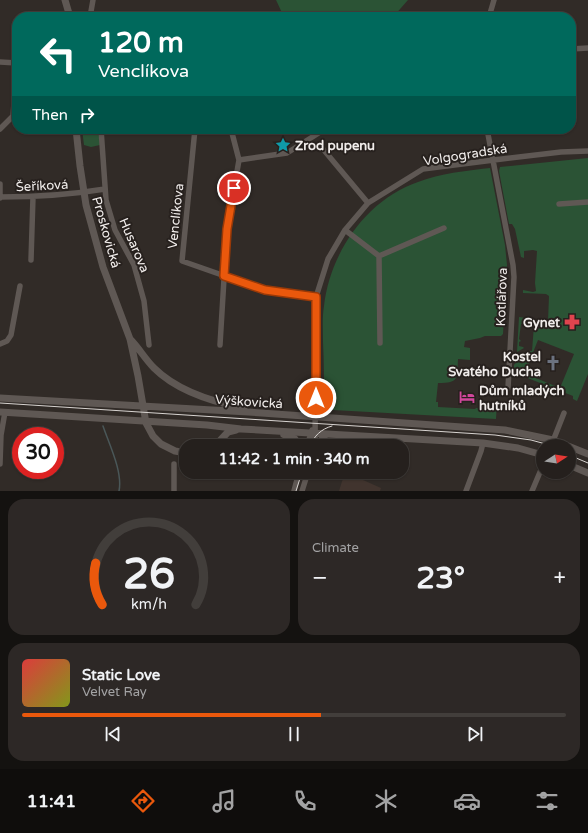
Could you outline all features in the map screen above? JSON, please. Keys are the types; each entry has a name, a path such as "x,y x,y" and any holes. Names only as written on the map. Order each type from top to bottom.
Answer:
{"street":[{"path":"65,0 69,12"},
{"path":"91,12 93,0"},
{"path":"490,12 494,0"},
{"path":"576,49 588,48"},
{"path":"0,62 12,63"},
{"path":"0,129 12,117"},
{"name":"Proskovická","path":"77,134 84,193 104,267 130,339"},
{"name":"Husarova","path":"101,134 106,200 115,230 134,265 144,301 149,345"},
{"name":"Venclíkova","path":"195,134 182,261 265,290 316,297"},
{"path":"220,345 227,229 239,160 232,134"},
{"path":"239,160 287,153 317,134"},
{"name":"Kotlářova","path":"488,134 514,271 508,388"},
{"path":"323,149 368,203"},
{"name":"Volgogradská","path":"313,433 316,418 316,297 328,259 345,230 368,203 423,169 561,152 588,151"},
{"name":"Šeříková","path":"0,184 0,198 84,193 105,189"},
{"path":"31,260 33,197"},
{"path":"559,204 588,202"},
{"path":"379,256 444,228"},
{"path":"345,230 379,256"},
{"path":"379,256 380,343"},
{"path":"0,344 7,341 11,335 20,286"},
{"path":"130,339 155,369 174,383 213,400 267,414"},
{"path":"130,339 147,427 153,436 165,447 179,452"},
{"name":"Výškovická","path":"0,398 180,408 505,430 538,439"},
{"path":"0,464 2,412"},
{"name":"Výškovická","path":"2,412 207,425 241,429 483,443 518,448 536,453"},
{"path":"554,439 564,413"},
{"path":"207,425 219,429 221,438"},
{"path":"221,438 231,431 241,429"},
{"path":"273,431 278,434 296,439"},
{"path":"310,439 313,433"},
{"path":"313,433 314,439"},
{"path":"321,439 329,434"},
{"path":"466,491 483,443"},
{"name":"Výškovická","path":"576,450 588,454"},
{"path":"174,464 174,491"},
{"path":"576,468 588,473"},
{"path":"294,491 297,479"},
{"path":"302,491 306,479"},
{"path":"532,491 537,479"}],"shaded area":[{"path":"343,479 361,479 381,488 380,491 339,491"}],"green space":[{"path":"276,0 408,0 397,12 282,12"},
{"path":"83,134 99,134 100,145 91,147 84,145"},
{"path":"588,158 588,374 577,401 573,399 573,396 520,375 514,369 517,358 528,360 530,361 526,371 532,374 531,376 560,388 574,354 538,340 532,355 523,355 528,351 532,351 534,325 521,324 519,339 521,341 519,342 519,346 524,348 517,352 519,317 548,321 549,296 546,294 523,293 523,290 533,292 536,291 537,251 524,251 524,258 521,257 515,229 512,224 509,224 499,171 500,167"},
{"path":"490,168 505,245 507,265 503,334 501,336 485,336 465,341 464,347 470,348 470,360 458,359 458,371 456,378 450,382 438,383 436,402 438,402 438,407 494,409 494,402 497,402 496,419 333,410 324,400 323,310 334,267 343,248 354,231 367,215 399,190 435,176"}],"waterway":[{"path":"103,426 112,449 119,475 119,491"}],"tram line":[{"path":"0,403 495,435 536,441"},
{"path":"314,439 318,433 332,426"},
{"path":"576,458 588,463"},
{"path":"296,491 300,479"}],"place":[{"name":"Zrod pupenu","path":"283,145"},
{"name":"Gynet","path":"572,322"},
{"name":"Kostel Svatého Ducha","path":"553,363"},
{"name":"Dům mladých hutníků","path":"467,397"}],"route":[{"path":"234,188 227,229 224,276 265,290 316,297 316,398"}]}
